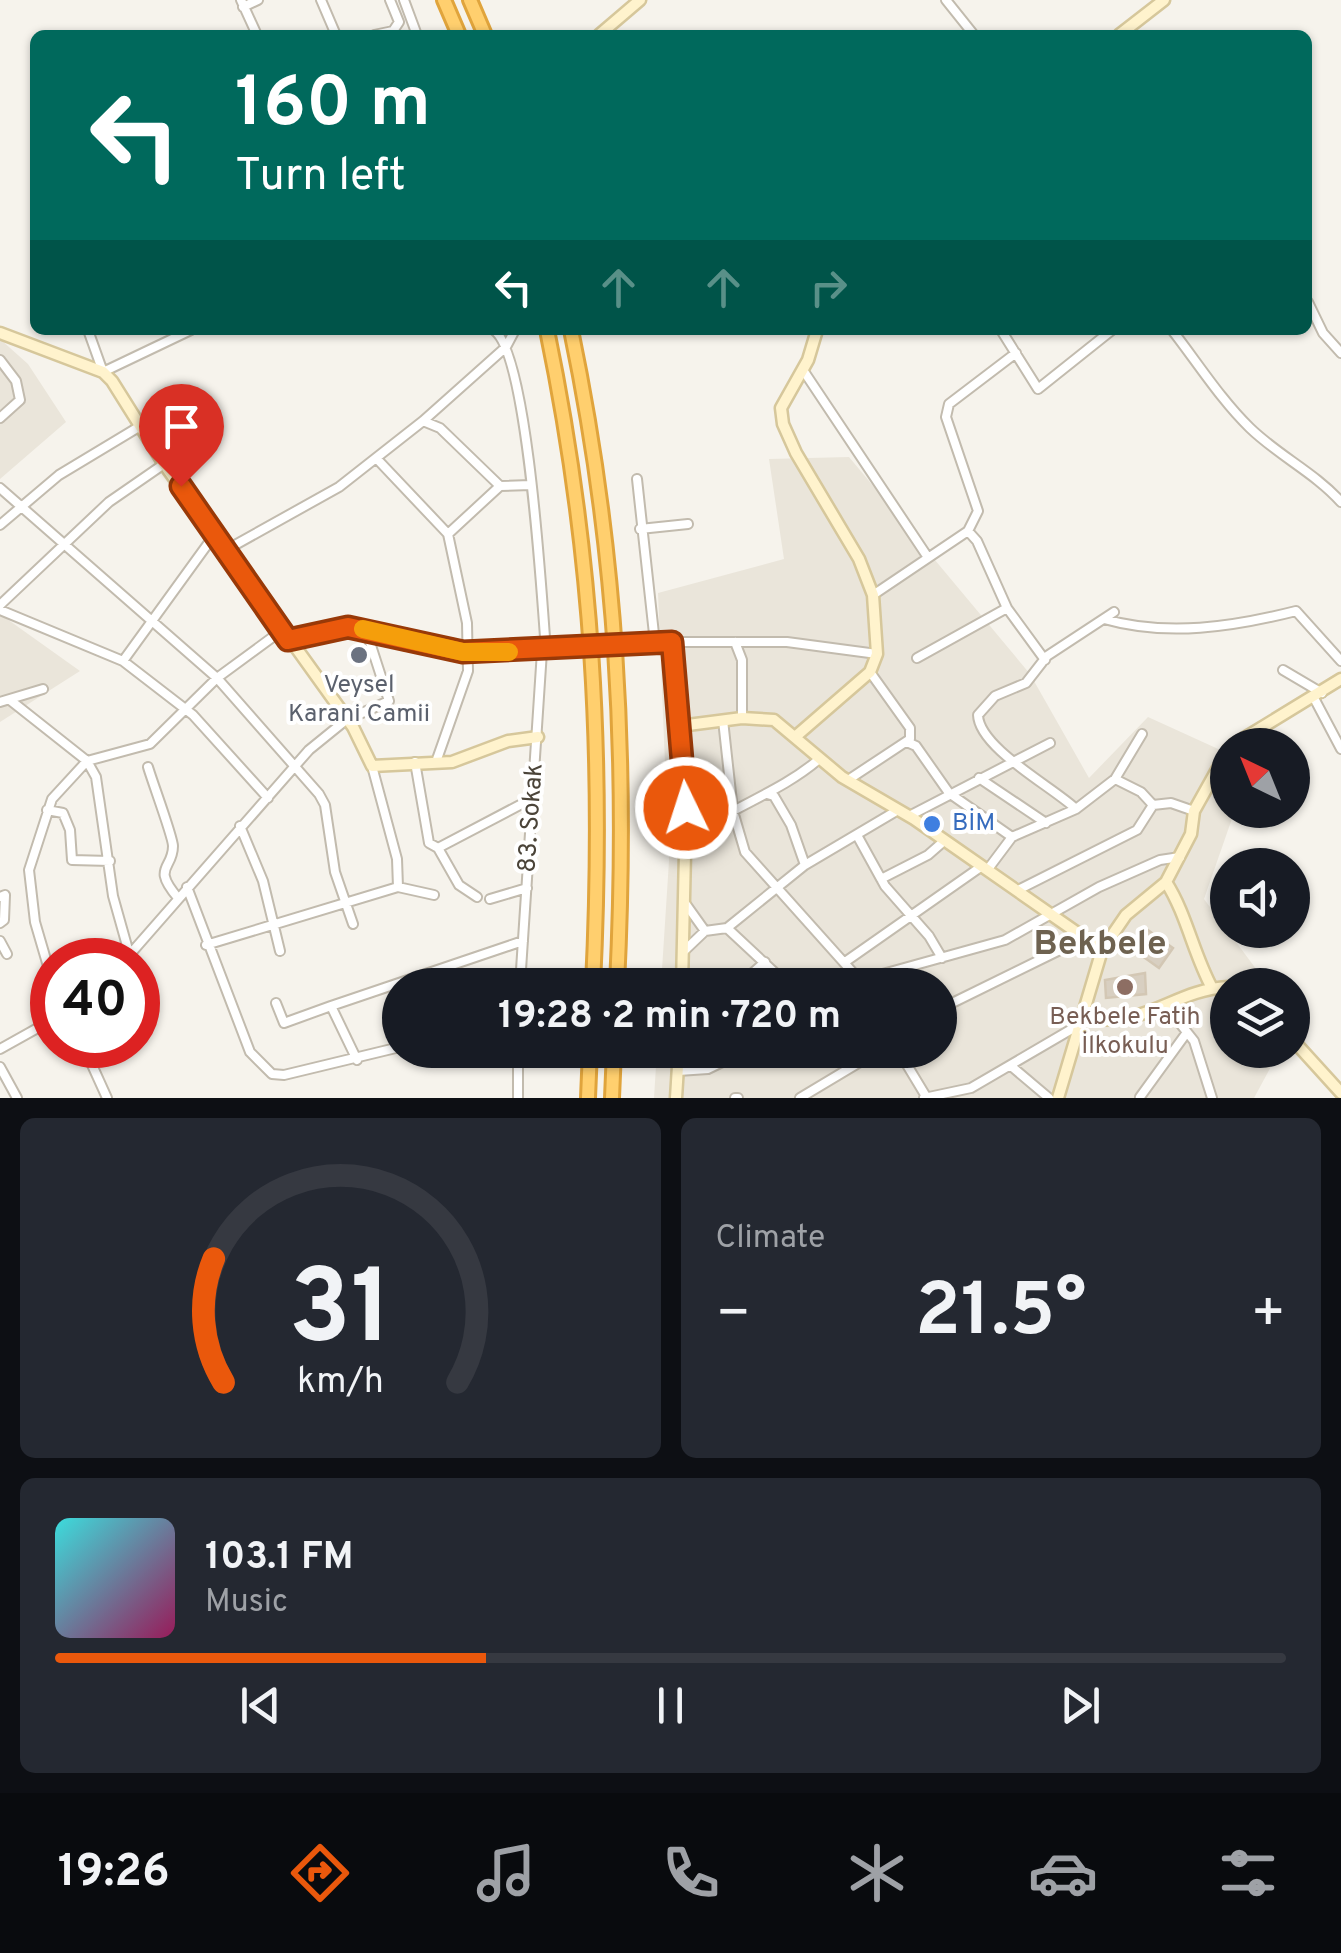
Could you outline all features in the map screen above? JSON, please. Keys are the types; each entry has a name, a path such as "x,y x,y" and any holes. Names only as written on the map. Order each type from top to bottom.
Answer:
{"highway":[{"path":"444,0 457,30"},
{"path":"470,0 483,30"},
{"path":"548,335 569,437 586,560 596,684 594,968"},
{"path":"572,335 597,467 620,682 617,968"},
{"path":"588,1098 589,1068"},
{"path":"612,1098 613,1068"}],"street":[{"path":"255,30 242,3 258,0"},
{"path":"321,0 334,30"},
{"path":"390,0 399,22 394,30"},
{"path":"404,0 415,30"},
{"path":"605,30 640,0"},
{"path":"946,0 970,30"},
{"path":"1125,30 1164,0"},
{"path":"1312,310 1323,333 1341,352"},
{"path":"90,335 102,372 346,720 372,766 398,859 398,887"},
{"path":"1,336 102,372 180,335"},
{"path":"498,335 506,347"},
{"path":"226,550 338,487 376,459 506,347 512,335"},
{"path":"796,737 870,672 877,654 872,595 859,559 783,424 781,408 803,370 814,335"},
{"path":"1004,335 1038,389 1106,335"},
{"path":"1176,335 1247,426 1290,464 1324,484 1341,502"},
{"name":"83. Sokak","path":"506,347 522,413 544,651 521,968"},
{"path":"872,595 968,531 978,511 946,418 949,404 1016,353"},
{"path":"0,360 16,381 20,400 0,418"},
{"path":"803,370 927,556"},
{"path":"423,421 440,428 500,486"},
{"path":"0,524 59,475 142,425"},
{"path":"376,459 448,534 468,623 468,671 436,762"},
{"path":"164,464 108,502 0,608 123,661 184,706 268,798"},
{"path":"636,479 650,644"},
{"path":"448,534 500,486 531,485"},
{"path":"0,488 216,678 325,805 328,842 353,924"},
{"path":"640,530 688,524"},
{"path":"968,531 1006,608 1045,660"},
{"path":"123,661 216,534"},
{"path":"917,658 1006,608"},
{"path":"1104,619 1135,628 1205,629 1296,611 1341,661"},
{"path":"1076,809 1011,761 978,724 978,715 995,696 1026,683 1045,660 1114,612"},
{"path":"40,938 29,870 52,799 87,761 150,744 216,678 284,636 348,627 468,652 672,642 787,642 877,654"},
{"path":"143,938 309,750 346,720 389,701 366,630"},
{"path":"672,642 686,808 683,968"},
{"path":"734,642 742,660 742,718"},
{"path":"1283,670 1318,696 1341,749"},
{"path":"848,780 907,742 910,728 870,672"},
{"path":"1262,728 1341,679"},
{"path":"3,700 43,689"},
{"path":"3,700 87,761 96,777 123,938"},
{"path":"680,726 742,718 774,720 818,760 1052,912 1102,950"},
{"path":"722,720 733,811 745,852 800,918 851,968"},
{"path":"846,962 909,914 985,868 1012,838 1076,809 1115,779 1142,734"},
{"path":"372,766 452,762 508,740 538,737"},
{"path":"907,742 916,746 950,793 1012,838"},
{"path":"684,951 705,931 727,928 805,865 1050,742"},
{"path":"686,840 714,818 766,794 818,760"},
{"path":"415,762 429,843 438,848 458,885 477,897"},
{"path":"148,767 174,842 165,874 167,886 178,898"},
{"path":"979,778 1046,823"},
{"path":"1115,779 1141,792 1153,806"},
{"path":"1058,1098 1102,950 1126,915 1166,882 1191,834 1194,811 1210,782"},
{"path":"766,794 774,796 792,825 805,865"},
{"path":"438,848 535,798"},
{"path":"1018,890 1137,830 1153,806 1171,802 1194,811"},
{"path":"686,808 714,818"},
{"path":"47,810 63,813 70,830 72,860 89,864 110,861"},
{"path":"240,826 257,864 280,951"},
{"path":"858,836 881,880 929,936 942,958"},
{"path":"881,880 944,842"},
{"path":"909,968 1005,940 1127,874 1160,860 1180,857"},
{"path":"1166,882 1187,920 1200,966 1210,984"},
{"path":"187,887 250,1052 272,1074 284,1075 382,1052"},
{"path":"206,945 398,887 434,895"},
{"path":"490,898 527,888"},
{"path":"0,896 4,895 6,910 0,924"},
{"path":"685,903 705,931"},
{"path":"727,928 771,968"},
{"path":"957,1002 1064,948 1080,933"},
{"path":"0,940 7,954"},
{"path":"276,1002 284,1024 523,940"},
{"path":"758,968 765,962"},
{"path":"908,1068 926,1098 971,1088 1079,1022 1109,1023 1167,1007 1210,989"},
{"path":"331,1006 357,1060"},
{"path":"1167,1007 1194,1041 1212,1098"},
{"path":"0,1049 30,1032"},
{"path":"1140,1097 1186,1035"},
{"path":"1310,1060 1341,1093"},
{"path":"1011,1066 1050,1098"},
{"path":"0,1067 17,1098"},
{"path":"93,1068 106,1098"},
{"path":"518,1068 518,1098"},
{"path":"676,1098 678,1071 710,1068"},
{"path":"800,1098 850,1068"},
{"path":"971,1088 977,1098"}],"shaded area":[{"path":"0,339 28,364 66,422 0,479"},
{"path":"849,457 1030,674 1089,778 1148,717 1210,745 1210,828 1229,828 1222,848 1210,848 1210,882 1204,899 1210,907 1210,948 1240,948 1255,968 1210,968 1210,1068 1270,1068 1254,1098 654,1098 656,1068 957,1068 957,968 662,968 669,861 658,593 784,559 769,459"},
{"path":"0,614 80,671 0,722"}],"building":[{"path":"1145,928 1173,948 1159,968 1131,948"},
{"name":"Bekbele Fatih İlkokulu","path":"1145,973 1146,994 1106,998 1105,980"}],"slow traffic":[{"path":"363,629 463,652 509,652"}],"place":[{"name":"Veysel Karani Camii","path":"359,655"},
{"name":"BİM","path":"932,824"},
{"name":"Bekbele Fatih İlkokulu","path":"1125,987"}],"district":[{"name":"Bekbele","path":"1100,945"}],"route":[{"path":"181,486 288,640 348,627 463,652 672,642 686,808"}]}
